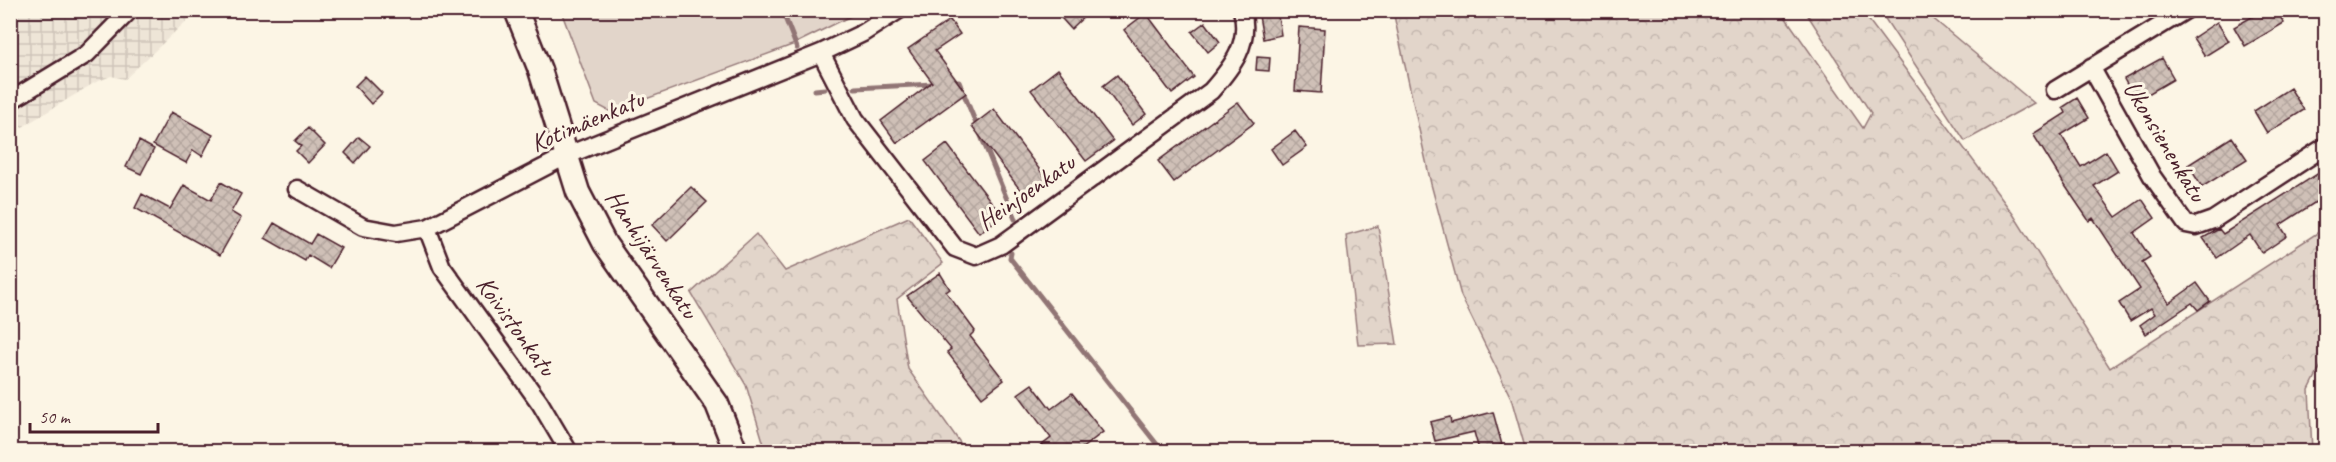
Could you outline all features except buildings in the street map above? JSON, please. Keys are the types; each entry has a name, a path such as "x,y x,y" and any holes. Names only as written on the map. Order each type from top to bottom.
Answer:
{"street":[{"path":"10,101 87,54 130,10"},
{"name":"Hanhijärvenkatu","path":"516,10 540,70 578,192 605,244 717,404 736,452"},
{"name":"Kotimäenkatu","path":"297,189 363,227 396,233 427,228 568,155 822,53 863,33 899,10"},
{"name":"Heinjoenkatu","path":"822,53 855,119 955,248 976,256 1001,244 1212,91 1235,64 1243,43 1245,22 1242,10"},
{"path":"2055,90 2186,10"},
{"name":"Ukonsienenkatu","path":"2091,67 2152,176 2186,224 2196,226 2213,220 2325,146"},
{"name":"Koivistonkatu","path":"427,228 442,267 540,403 568,452"}],"shaded area":[{"path":"11,11 197,11 125,79 111,76 94,83 11,134"}],"green space":[{"path":"561,10 861,11 792,45 611,112 596,104"},
{"path":"1393,11 1781,11 1863,128 1871,113 1805,11 1862,11 2013,214 2110,368 2325,228 2325,358 2309,390 2312,451 1526,451 1511,398 1461,296 1431,184"},
{"path":"1880,11 1924,11 2034,103 1965,141"},
{"path":"909,217 943,263 897,299 908,369 966,451 766,451 746,385 691,293 756,234 785,271"},
{"path":"1378,226 1397,344 1358,345 1346,235"}],"waterway":[{"path":"782,10 797,48"},
{"path":"952,83 959,82 1015,219"},
{"path":"855,88 934,84"},
{"path":"815,90 825,89"},
{"path":"1011,253 1010,258 1163,452"}]}
